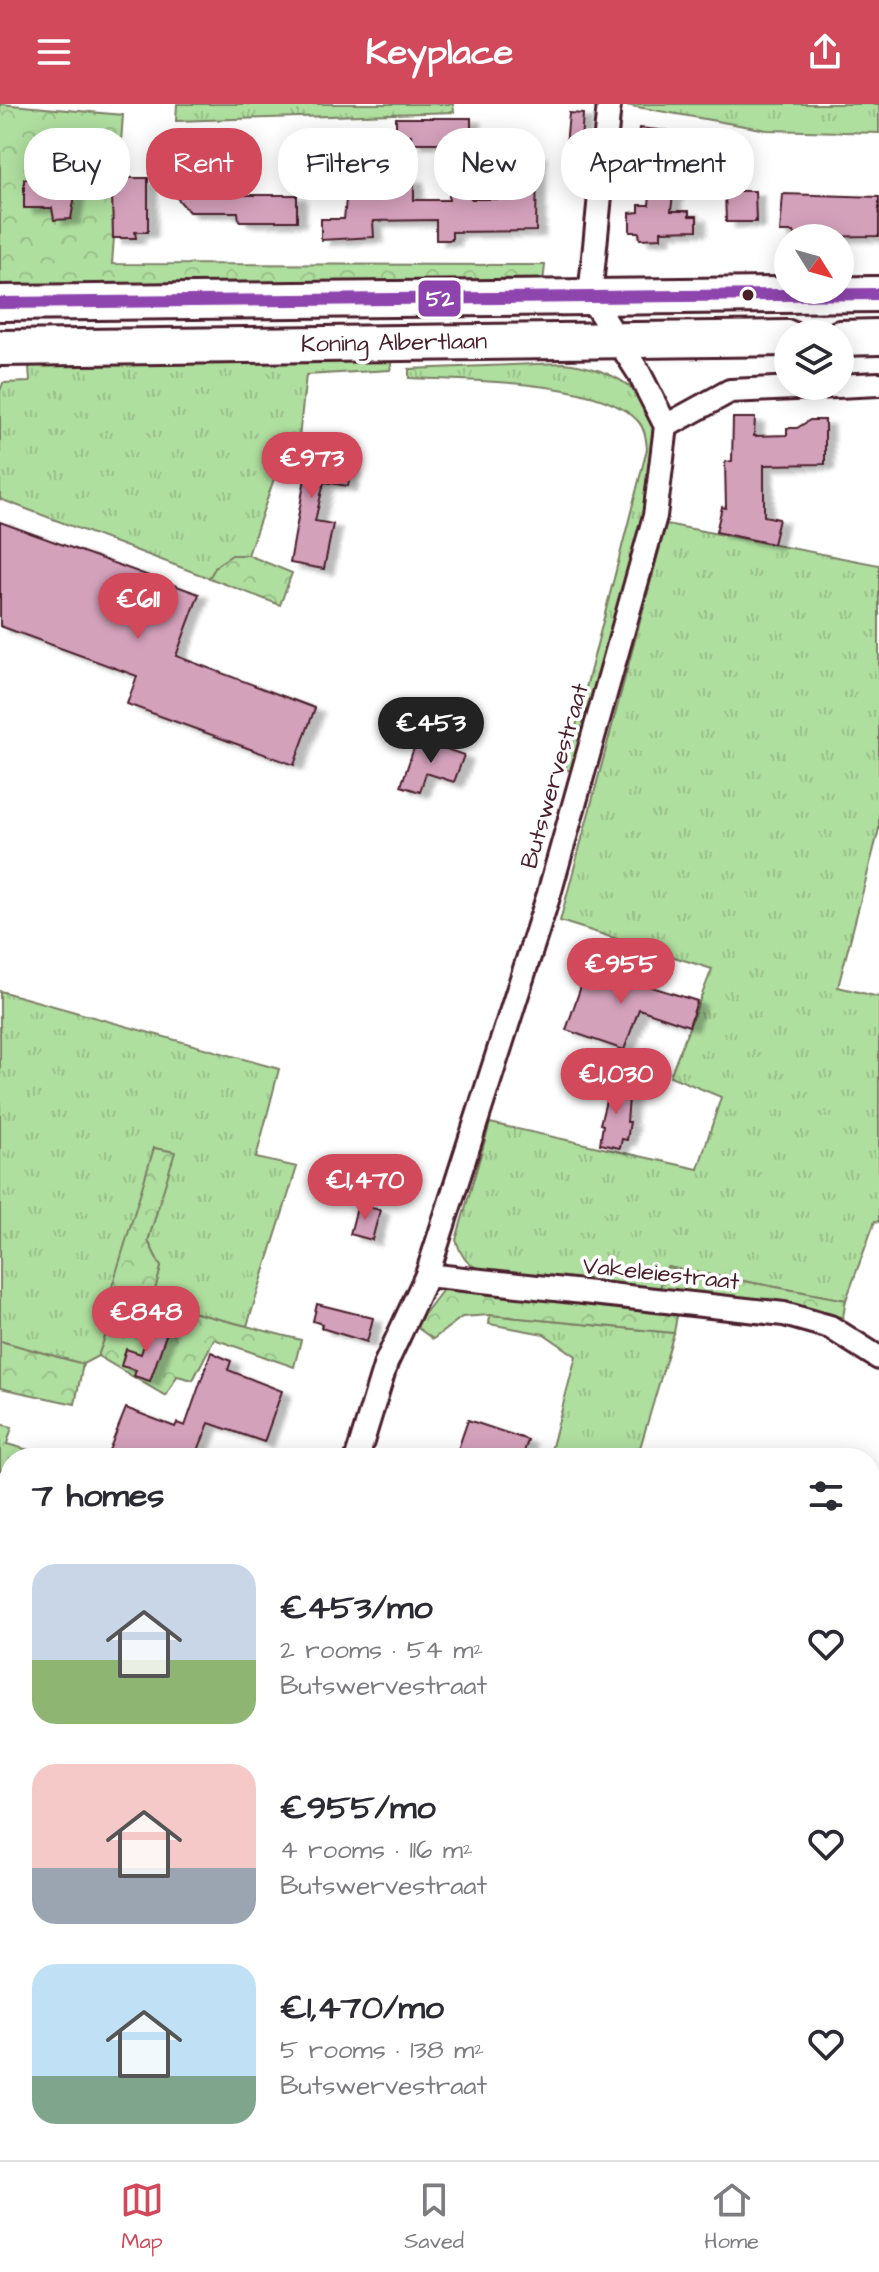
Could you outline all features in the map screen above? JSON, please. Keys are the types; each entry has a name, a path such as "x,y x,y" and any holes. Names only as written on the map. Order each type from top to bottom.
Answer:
{"main road":[{"name":"Koning Albertlaan","path":"0,303 879,294"},
{"path":"854,338 879,337"},
{"name":"Koning Albertlaan","path":"0,348 774,338"}],"street":[{"path":"609,104 590,297 619,340 666,426 730,391 879,384"},
{"name":"Butswervestraat","path":"360,1448 386,1363 427,1275 562,848 655,516 666,426"},
{"name":"Vakeleiestraat","path":"427,1275 784,1314 830,1327 879,1358"}],"green space":[{"path":"0,104 123,115 122,128 24,128 24,200 117,200 112,264 545,265 543,283 0,285"},
{"path":"177,104 453,104 454,112 176,121"},
{"path":"620,104 879,104 879,133 767,130"},
{"path":"392,360 390,370 306,375 299,438 273,436 263,463 278,467 248,555 225,560 209,578 0,499 0,391 3,383 30,382 29,366"},
{"path":"563,363 594,369 623,382 636,392 653,418 656,435 647,506 574,771 565,770 647,449 644,430 638,421 619,407 563,390 495,382 409,378 409,369"},
{"path":"666,524 879,565 879,829 838,987 879,997 879,1222 875,1221 846,1300 667,1267 660,1288 489,1272 467,1262 456,1240 490,1123 698,1169 721,1097 670,1076 712,969 560,921"},
{"path":"232,555 248,555 292,573 280,605 209,578 217,565"},
{"path":"0,991 279,1069 256,1158 297,1167 247,1326 151,1302 161,1267 148,1241 174,1152 154,1148 120,1296 98,1356 83,1364 0,1341"},
{"path":"154,1148 175,1152 148,1241 161,1267 152,1302 301,1340 294,1367 214,1339 193,1380 177,1376 166,1396 98,1356 120,1297 111,1290"},
{"path":"667,1267 846,1300 843,1317 681,1293 674,1333 490,1315 462,1317 433,1339 415,1326 445,1287 575,1301 580,1281 660,1288"},
{"path":"490,1315 674,1333 640,1448 552,1448 576,1356 544,1334 489,1324"},
{"path":"0,1341 83,1364 75,1404 0,1388"},
{"path":"0,1424 12,1427 7,1444 22,1448 0,1448"}],"building":[{"path":"569,113 583,114 582,128 568,128"},
{"path":"396,118 471,118 471,128 434,128 434,143 418,143 418,128 396,128"},
{"path":"130,178 146,178 148,232 135,232 136,238 113,238 112,200 130,200"},
{"path":"755,191 756,222 726,222 725,200 754,200"},
{"path":"783,194 879,197 879,236 854,236 854,224 781,224"},
{"path":"262,195 278,195 278,200 297,200 297,221 239,221 238,212 189,212 179,200 262,200"},
{"path":"24,200 74,200 71,219 54,220 52,208 24,208"},
{"path":"346,200 536,200 536,231 452,232 452,240 436,240 436,220 373,221 374,237 321,240 321,219 344,219"},
{"path":"649,200 672,200 671,211 689,211 689,216 697,216 697,230 661,231 661,238 640,239 639,232 630,232 630,213 639,212 639,205 649,205"},
{"path":"733,418 755,418 754,436 787,435 787,428 797,428 810,420 825,420 825,464 764,465 764,516 779,519 773,544 716,532 722,507 726,508 725,462 732,461"},
{"path":"272,445 353,459 348,486 324,482 315,521 333,524 324,569 290,563 305,478 298,477 299,469 268,463"},
{"path":"0,522 199,594 176,656 315,708 294,765 127,704 137,676 0,626"},
{"path":"417,739 464,755 454,782 426,773 420,792 401,786"},
{"path":"590,960 614,968 612,975 697,1001 689,1026 639,1009 624,1050 566,1030"},
{"path":"611,1082 630,1086 627,1122 630,1122 627,1140 622,1139 620,1148 600,1144 603,1125 600,1124"},
{"path":"358,1204 380,1210 372,1240 350,1234"},
{"path":"317,1304 373,1318 367,1342 321,1328 322,1324 313,1321"},
{"path":"151,1323 168,1329 150,1381 134,1376 136,1370 121,1366 126,1349 141,1354"},
{"path":"211,1352 231,1361 228,1370 282,1391 264,1442 209,1423 199,1448 110,1448 126,1408 175,1427 177,1423 185,1426"},
{"path":"468,1420 528,1440 525,1448 458,1448"}],"transit line":[{"name":"52","path":"0,303 879,294"}]}
